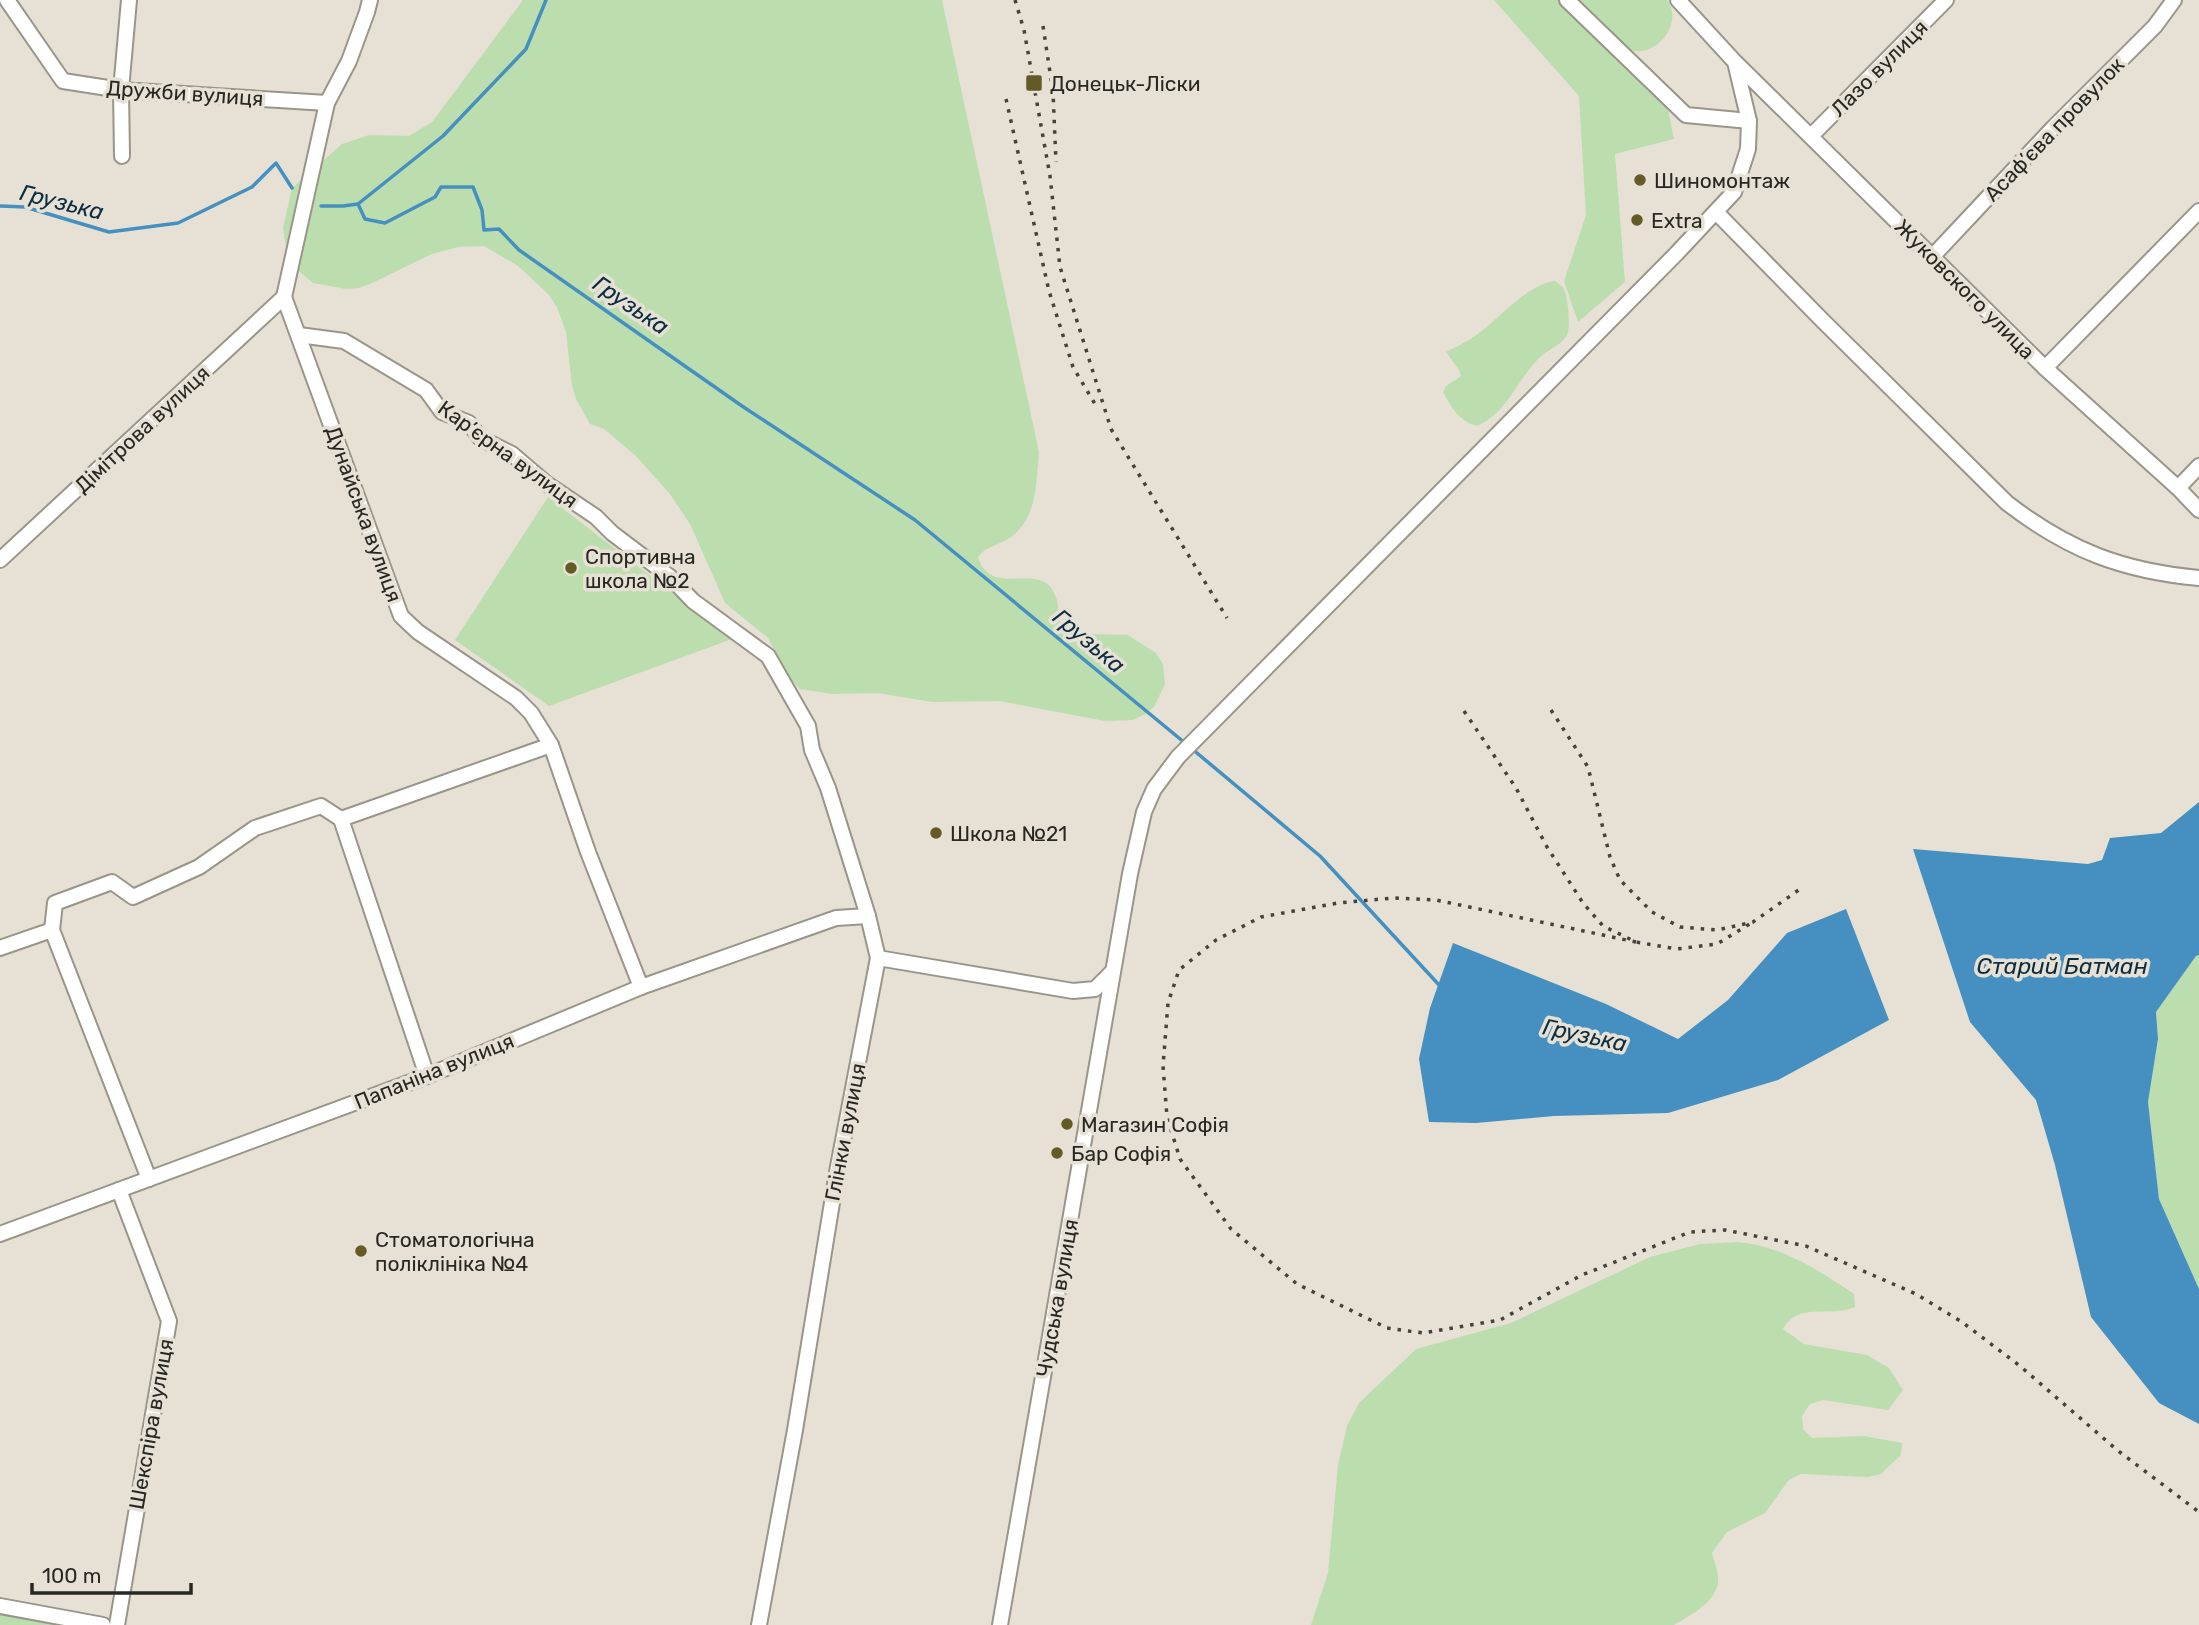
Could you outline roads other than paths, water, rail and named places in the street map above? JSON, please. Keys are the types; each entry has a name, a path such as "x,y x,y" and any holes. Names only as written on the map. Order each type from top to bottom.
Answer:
{"street":[{"path":"122,156 121,90 128,0"},
{"path":"284,297 327,103 348,61 368,12 370,0"},
{"path":"1567,0 1686,115 1749,121"},
{"name":"Лазо вулиця","path":"1812,135 1946,0"},
{"name":"Асаф’єва провулок","path":"1932,257 2053,128 2155,26 2174,0"},
{"name":"Жуковского улица","path":"1685,2 1735,62 1812,135 1932,257 2045,368 2199,510"},
{"name":"Дружби вулиця","path":"6,7 63,81 121,90 327,103"},
{"name":"Чудська вулиця","path":"1000,1625 1130,874 1144,812 1154,789 1178,757 1734,192 1748,149 1749,121 1735,62"},
{"path":"2045,368 2199,211"},
{"path":"1716,212 1997,493 2027,518 2052,535 2119,564 2147,572 2199,578"},
{"name":"Дунайська вулиця","path":"284,297 401,616 418,632 516,698 531,713 551,745 588,852 640,987"},
{"name":"Дімітрова вулиця","path":"0,561 284,297"},
{"name":"Кар’єрна вулиця","path":"299,335 344,341 426,390 442,412 469,423 480,438 512,454 547,484 596,517 612,533 670,577 693,601 768,656"},
{"path":"2178,488 2199,466"},
{"name":"Глінки вулиця","path":"759,1625 795,1430 837,1172 878,958 869,916 828,788 812,750 808,726 768,656"},
{"path":"341,819 551,745"},
{"path":"149,1179 52,930 55,903 112,882 133,897 199,867 255,828 321,806 341,819 426,1076"},
{"name":"Папаніна вулиця","path":"0,1234 426,1076 640,987 836,918 869,916"},
{"path":"0,948 52,930"},
{"path":"878,958 1073,991 1095,989 1114,971"},
{"name":"Шекспіра вулиця","path":"117,1625 169,1321 119,1190"},
{"path":"0,1606 103,1625"}],"water":[{"name":"Старий Батман","path":"2199,802 2199,955 2156,1012 2158,1039 2148,1102 2159,1199 2199,1289 2199,1424 2159,1403 2091,1317 2055,1165 2036,1100 1970,1022 1913,849 2088,864 2102,860 2110,838 2161,833"},
{"path":"1846,909 1889,1020 1778,1080 1668,1113 1554,1116 1476,1123 1429,1122 1419,1059 1430,1008 1453,943 1606,1004 1678,1039 1728,1000 1787,933"}],"waterway":[{"path":"358,204 443,136 526,49 546,0"},
{"name":"Грузька","path":"0,206 25,207 109,232 178,223 252,187 276,163 292,188"},
{"name":"Грузька","path":"321,206 358,204 365,219 385,223 435,197 441,187 473,187 482,210 484,230 499,229 519,250 742,406 915,520 1185,743"},
{"name":"Грузька","path":"1191,748 1320,856 1440,986"}],"railway":[{"path":"1015,0 1024,30 1050,176 1060,267 1111,429 1227,618"},
{"path":"1043,26 1053,92 1056,162"},
{"path":"1006,99 1049,291 1073,367 1098,409"},
{"path":"1551,710 1588,767 1610,857 1620,880 1652,912 1680,927 1717,930 1753,922 1803,887"},
{"path":"1464,711 1516,788 1547,847 1583,903 1603,926 1636,942 1677,949 1717,944 1753,922"},
{"path":"1636,942 1436,900 1393,898 1338,903 1261,917 1216,940 1179,970 1168,1003 1163,1066 1167,1117 1180,1159 1231,1229 1297,1284 1387,1328 1423,1333 1500,1320 1582,1275 1690,1232 1725,1230 1806,1246 1916,1294 1962,1322 2020,1366 2117,1450 2199,1512"}],"place":[{"name":"Донецьк-Ліски","path":"1034,83"},
{"name":"Шиномонтаж","path":"1640,180"},
{"name":"Extra","path":"1637,220"},
{"name":"Спортивна школа №2","path":"571,568"},
{"name":"Школа №21","path":"936,833"},
{"name":"Магазин Софія","path":"1067,1124"},
{"name":"Бар Софія","path":"1057,1153"},
{"name":"Стоматологічна поліклініка №4","path":"361,1251"}]}
